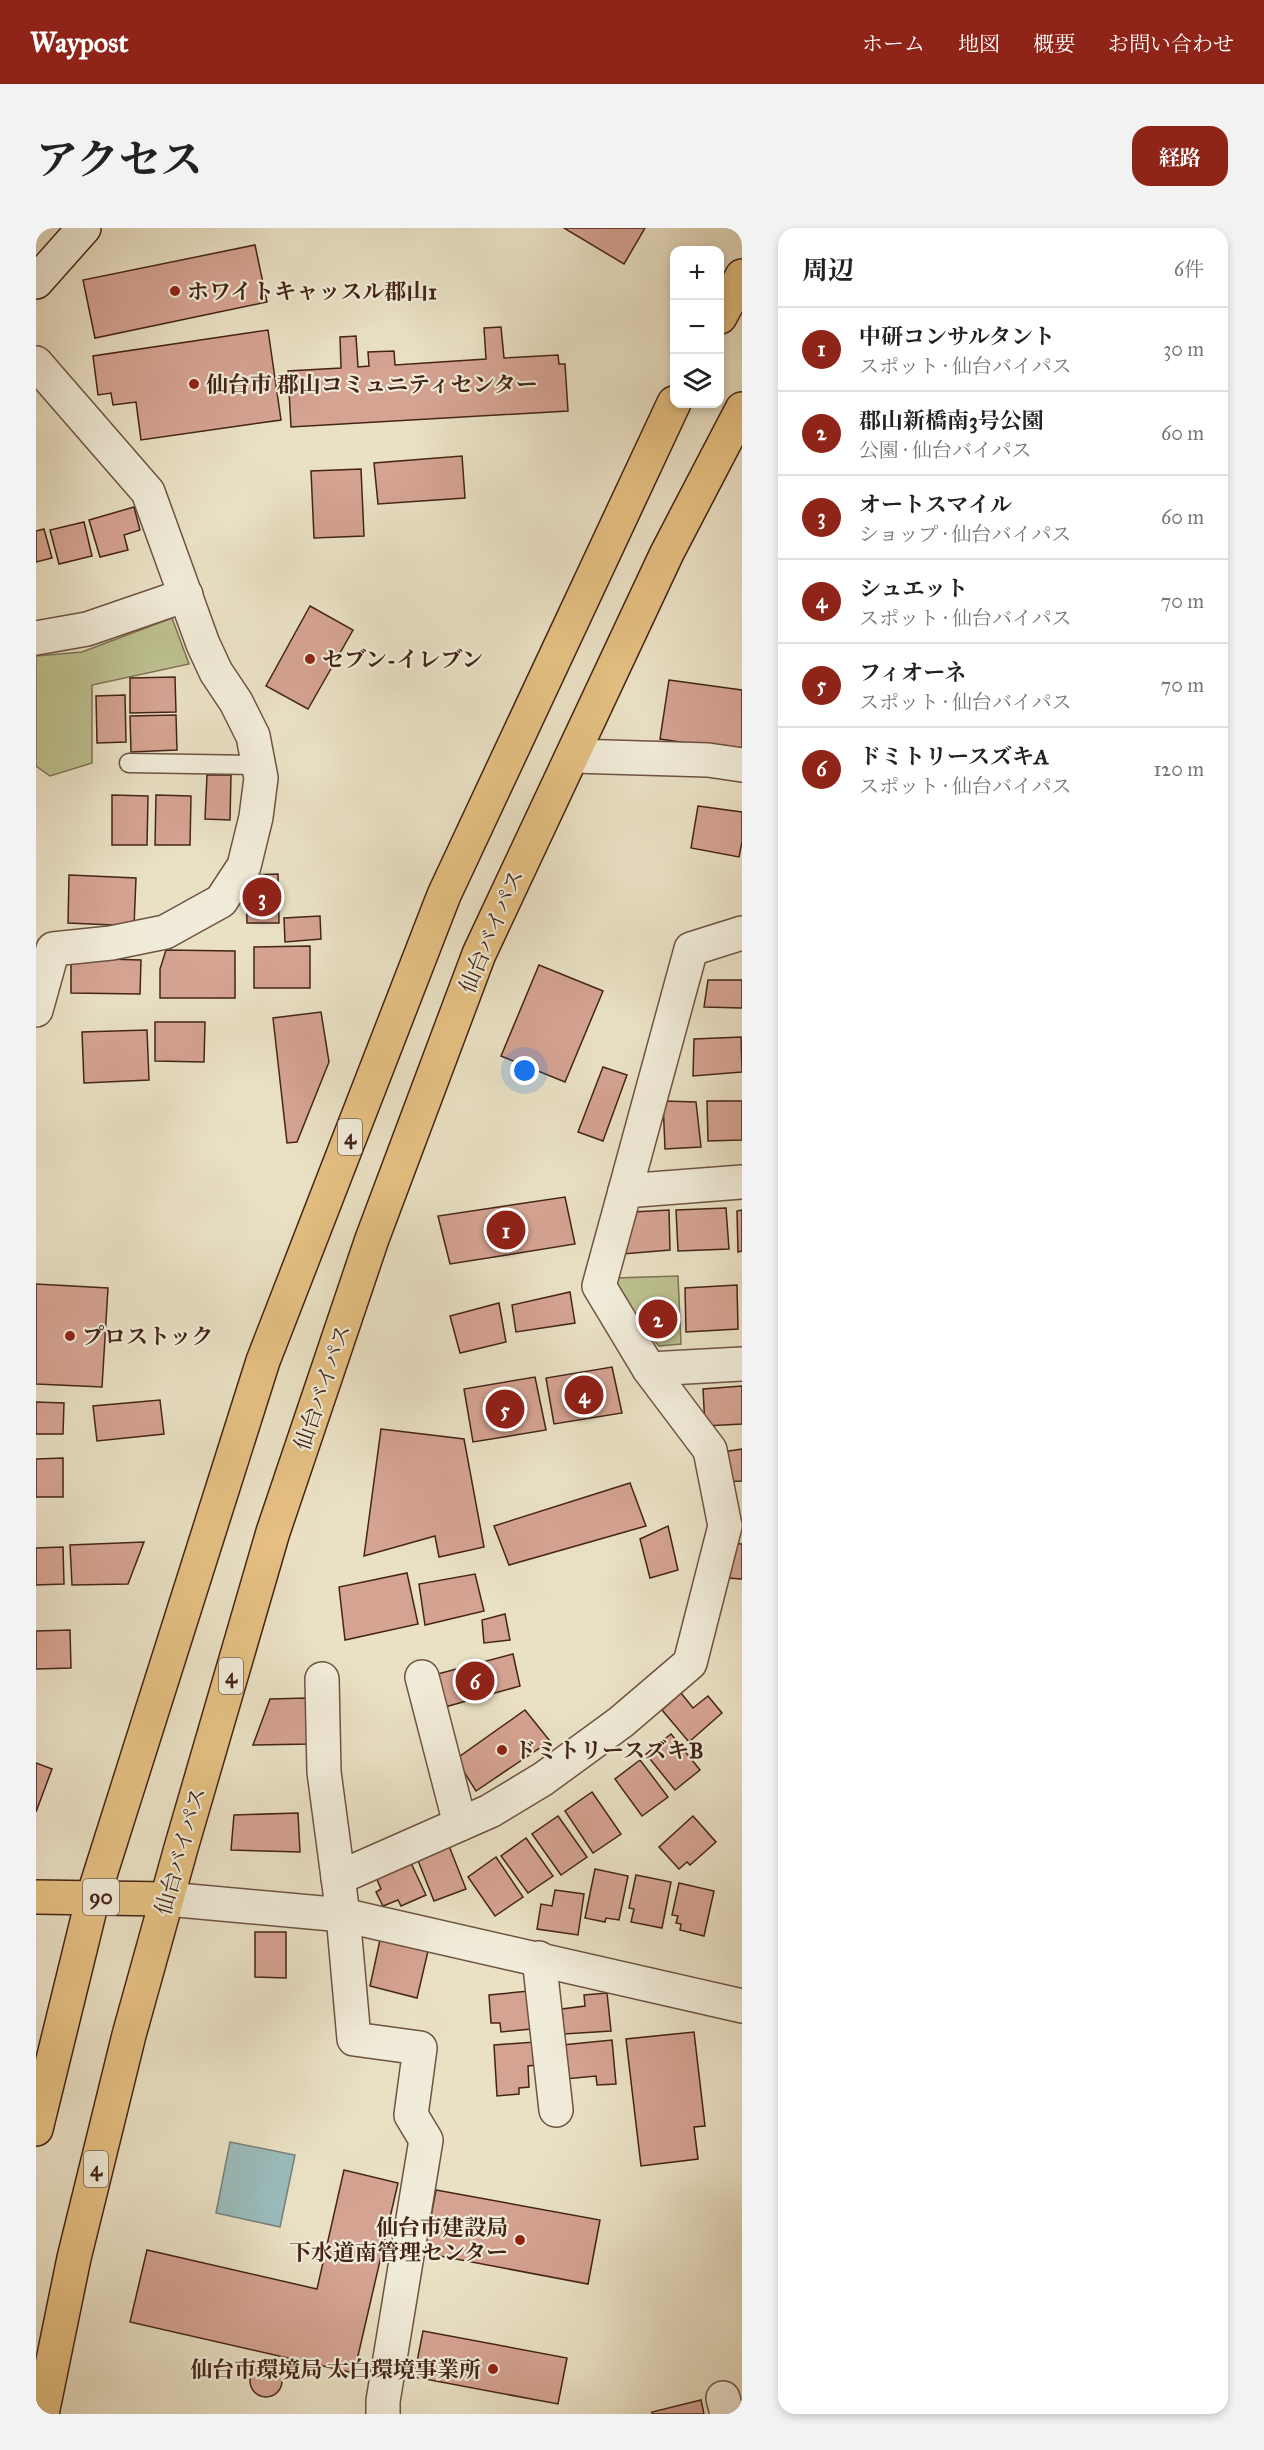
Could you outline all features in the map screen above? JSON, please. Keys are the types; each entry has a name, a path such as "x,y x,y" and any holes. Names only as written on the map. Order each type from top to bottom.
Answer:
{"main road":[{"path":"724,310 742,276"},
{"name":"4","path":"36,2129 93,1897 263,1361 435,918 673,408"},
{"name":"仙台バイパス","path":"42,2414 74,2258 129,2035 167,1899 273,1532 372,1239 479,954 667,553 742,409"},
{"name":"90","path":"36,1897 167,1899"}],"street":[{"path":"36,282 84,228"},
{"path":"36,363 148,492 203,644 216,672 236,702 253,736 261,778 244,866 221,901 165,932 111,944 44,948 36,1010"},
{"path":"36,638 87,629 186,595"},
{"path":"573,756 708,760 742,765"},
{"path":"338,1878 490,1811 543,1779 621,1722 690,1663 725,1526 710,1450 649,1369 599,1286 691,949 742,933"},
{"path":"625,1191 742,1182"},
{"path":"649,1369 742,1364"},
{"path":"422,1677 460,1824"},
{"path":"322,1679 324,1772 343,1915 354,2039 420,2048 411,2115 426,2140 383,2401 383,2414"},
{"path":"167,1899 343,1915 742,2006"},
{"path":"538,1958 556,2110"}],"lane":[{"path":"129,763 259,765"}],"green space":[{"path":"172,618 189,664 92,685 92,763 50,776 36,766 36,656 82,652"},
{"path":"678,1276 681,1344 659,1346 615,1294 614,1278"}],"water":[{"path":"230,2142 295,2155 280,2227 216,2213"}],"building":[{"path":"564,228 645,228 624,264"},
{"name":"ホワイトキャッスル郡山1","path":"255,245 267,302 95,338 83,280"},
{"path":"501,327 504,358 558,355 559,364 565,364 568,411 291,427 288,371 341,368 340,337 356,336 358,367 369,366 368,352 394,351 395,365 486,359 484,328"},
{"path":"268,330 281,420 141,440 136,402 113,405 111,393 98,395 93,356"},
{"path":"462,456 465,498 378,504 374,463"},
{"path":"361,469 364,536 314,538 311,471"},
{"path":"134,507 140,530 124,535 128,550 100,557 89,520"},
{"path":"84,522 92,556 59,564 50,530"},
{"path":"44,529 52,558 36,562 36,531"},
{"path":"310,606 353,630 308,709 266,686"},
{"path":"175,677 176,712 130,713 130,678"},
{"path":"669,680 742,690 742,751 660,739"},
{"path":"125,695 126,742 97,743 96,696"},
{"path":"176,715 177,750 131,752 130,716"},
{"path":"207,775 231,775 230,820 205,819"},
{"path":"112,795 148,796 147,845 112,845"},
{"path":"156,795 191,796 190,845 155,845"},
{"path":"698,806 742,812 742,842 739,857 691,848"},
{"path":"278,874 279,923 247,923 246,875"},
{"path":"69,875 136,878 134,926 68,923"},
{"path":"320,916 321,939 285,942 284,918"},
{"path":"310,946 310,988 254,988 254,947"},
{"path":"166,950 235,951 235,998 160,998 160,969"},
{"path":"71,958 141,960 140,994 71,993"},
{"path":"539,965 603,991 565,1082 501,1056"},
{"path":"708,980 742,980 742,1008 704,1007"},
{"path":"321,1012 329,1062 297,1142 287,1143 273,1018"},
{"path":"155,1022 205,1022 204,1062 155,1061"},
{"path":"147,1030 149,1080 84,1083 82,1032"},
{"path":"741,1037 742,1072 693,1076 694,1039"},
{"path":"603,1067 627,1075 603,1141 578,1132"},
{"path":"663,1101 696,1102 701,1147 665,1149"},
{"path":"707,1101 742,1101 742,1140 708,1141"},
{"path":"565,1197 575,1244 450,1264 438,1216"},
{"path":"726,1208 729,1249 678,1251 676,1210"},
{"path":"669,1210 670,1250 623,1254 633,1212"},
{"path":"742,1210 742,1251 738,1252 737,1211"},
{"name":"プロストック","path":"36,1284 108,1288 102,1387 36,1384"},
{"path":"737,1285 738,1329 686,1332 685,1288"},
{"path":"570,1292 575,1323 516,1332 512,1305"},
{"path":"499,1303 506,1342 460,1353 450,1316"},
{"path":"612,1367 622,1413 554,1424 546,1378"},
{"path":"535,1377 546,1430 473,1442 464,1389"},
{"path":"742,1386 742,1424 705,1426 703,1389"},
{"path":"160,1400 164,1434 97,1441 93,1406"},
{"path":"36,1402 64,1403 63,1434 36,1434"},
{"path":"381,1429 464,1439 484,1547 439,1557 435,1536 364,1556"},
{"path":"742,1449 742,1481 722,1482 723,1452"},
{"path":"63,1458 63,1497 36,1497 36,1459"},
{"path":"630,1483 646,1526 509,1565 494,1526"},
{"path":"668,1526 678,1570 650,1578 640,1539"},
{"path":"144,1542 128,1584 72,1585 70,1545"},
{"path":"729,1543 742,1544 742,1579 727,1578"},
{"path":"63,1547 64,1584 36,1585 36,1548"},
{"path":"407,1573 418,1624 345,1640 339,1587"},
{"path":"475,1574 484,1611 425,1625 419,1584"},
{"path":"505,1614 510,1640 484,1643 482,1620"},
{"path":"70,1630 71,1668 36,1669 36,1631"},
{"path":"513,1654 520,1686 438,1709 430,1676"},
{"path":"681,1693 693,1708 708,1696 722,1713 689,1742 662,1710"},
{"path":"308,1698 310,1744 253,1745 270,1699"},
{"name":"ドミトリースズキB","path":"525,1710 550,1741 476,1791 456,1759"},
{"path":"671,1734 700,1770 675,1790 646,1754"},
{"path":"640,1760 668,1797 642,1816 615,1779"},
{"path":"36,1763 52,1769 36,1812"},
{"path":"592,1792 621,1834 593,1853 565,1811"},
{"path":"298,1813 300,1852 231,1850 234,1815"},
{"path":"558,1816 587,1857 561,1875 532,1834"},
{"path":"693,1816 716,1842 690,1865 687,1862 679,1869 659,1847"},
{"path":"526,1838 553,1876 528,1893 501,1856"},
{"path":"449,1846 466,1889 434,1901 417,1858"},
{"path":"496,1857 523,1897 495,1916 468,1877"},
{"path":"410,1861 426,1895 401,1906 398,1900 383,1906 376,1892 381,1889 376,1877"},
{"path":"595,1869 628,1876 619,1920 606,1918 605,1922 585,1918"},
{"path":"636,1875 671,1882 662,1928 631,1922 634,1909 629,1908"},
{"path":"679,1883 714,1891 704,1936 680,1930 681,1924 676,1923 678,1916 672,1915"},
{"path":"555,1890 584,1894 578,1935 537,1929 541,1904 552,1906"},
{"path":"255,1932 286,1932 286,1978 255,1977"},
{"path":"380,1940 428,1951 417,1998 370,1986"},
{"path":"529,1991 531,2029 501,2032 500,2023 491,2023 489,1995"},
{"path":"607,1993 611,2031 564,2034 562,2009 585,2006 584,1995"},
{"path":"694,2032 705,2126 694,2127 698,2159 641,2166 626,2039"},
{"path":"612,2040 616,2084 597,2085 596,2076 565,2079 562,2045"},
{"path":"535,2042 537,2065 528,2066 529,2087 519,2088 519,2094 497,2096 494,2045"},
{"path":"344,2170 398,2183 354,2373 130,2322 147,2250 317,2289"},
{"path":"436,2190 600,2220 588,2284 424,2253"},
{"path":"423,2331 567,2358 558,2404 414,2377"},
{"path":"266,2365 278,2369 282,2381 278,2393 266,2397 254,2393 250,2381 254,2369"},
{"path":"701,2400 704,2414 652,2414 652,2412"}],"place":[{"name":"ホワイトキャッスル郡山1","path":"175,291"},
{"name":"仙台市 郡山コミュニティセンター","path":"194,384"},
{"name":"セブン-イレブン","path":"310,659"},
{"name":"オートスマイル","path":"262,897"},
{"name":"中研コンサルタント","path":"506,1230"},
{"name":"郡山新橋南3号公園","path":"658,1319"},
{"name":"プロストック","path":"70,1336"},
{"name":"シュエット","path":"584,1395"},
{"name":"フィオーネ","path":"505,1409"},
{"name":"ドミトリースズキA","path":"475,1681"},
{"name":"ドミトリースズキB","path":"502,1750"},
{"name":"仙台市建設局 下水道南管理センター","path":"520,2240"},
{"name":"仙台市環境局 太白環境事業所","path":"493,2369"}]}
